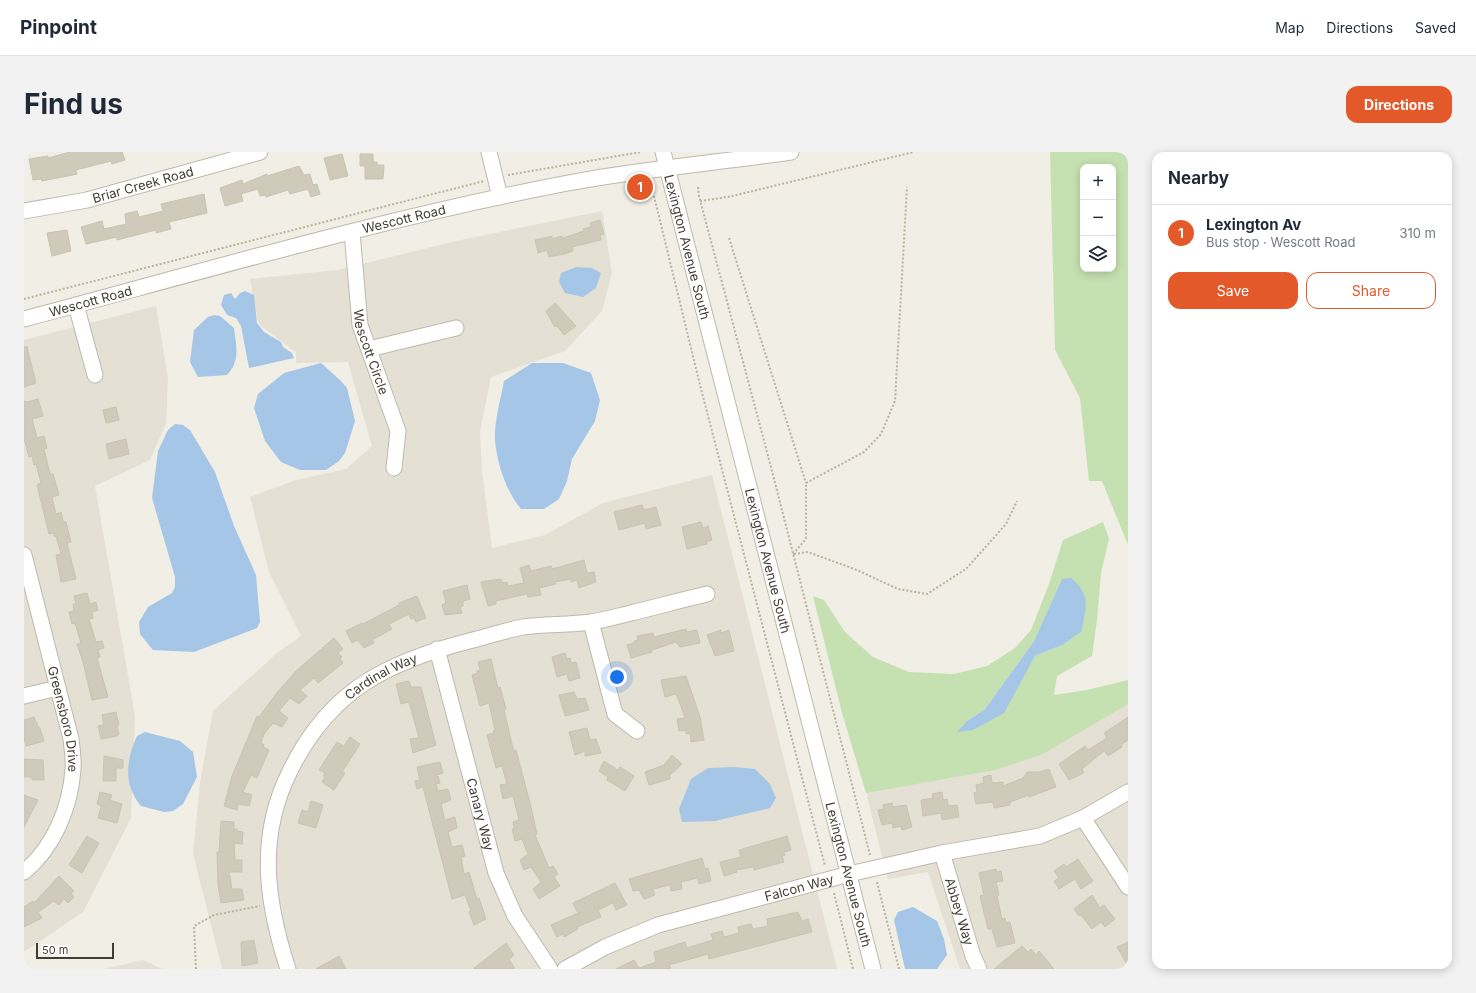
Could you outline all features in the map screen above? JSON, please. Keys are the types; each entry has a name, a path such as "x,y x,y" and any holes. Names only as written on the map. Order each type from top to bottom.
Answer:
{"street":[{"name":"Briar Creek Road","path":"24,211 87,200 260,152"},
{"path":"489,152 500,197"},
{"name":"Lexington Avenue South","path":"663,152 873,969"},
{"name":"Wescott Road","path":"24,319 352,232 500,197 571,182 791,152"},
{"name":"Wescott Circle","path":"352,232 360,325 398,431 394,468"},
{"path":"76,305 95,375"},
{"path":"369,349 456,328"},
{"name":"Greensboro Drive","path":"24,555 72,747 73,769 68,802 56,834 33,864 24,872"},
{"name":"Cardinal Way","path":"288,969 274,924 268,889 268,853 273,819 283,784 298,752 324,719 344,698 372,677 403,661 437,649 523,627 592,622 707,594"},
{"path":"592,622 615,714 637,731"},
{"name":"Canary Way","path":"437,649 496,874 515,916 550,969"},
{"path":"24,696 58,688"},
{"name":"Falcon Way","path":"565,969 605,947 658,925 849,874 942,853 1040,836 1083,818 1128,792"},
{"path":"1083,818 1128,887"},
{"name":"Abbey Way","path":"942,853 978,969"}],"path":[{"path":"24,299 495,178 641,152"},
{"path":"700,201 728,197 914,152"},
{"path":"698,187 700,201 793,554 870,855"},
{"path":"806,482 864,452 881,434 895,401 907,187"},
{"path":"653,192 700,385 826,866"},
{"path":"729,238 806,482 806,539 793,554"},
{"path":"793,554 808,552 898,589 927,594 966,569 1006,524 1017,501"},
{"path":"877,882 899,969"},
{"path":"834,893 853,969"},
{"path":"196,969 194,926 214,915 271,904"}],"shaded area":[{"path":"602,211 612,273 602,311 565,351 491,377 480,431 482,471 492,548 545,535 603,503 712,475 837,969 222,969 193,854 200,783 213,711 277,653 301,636 269,572 250,497 296,480 346,469 372,446 348,362 296,363 296,352 261,326 258,321 250,279 338,270 456,241"},
{"path":"156,306 168,378 166,423 150,460 95,486 135,716 131,818 83,912 24,951 24,340"},
{"path":"1128,692 1128,969 960,969 928,872 888,879 867,797 871,783"},
{"path":"143,960 162,969 104,969"}],"green space":[{"path":"1050,152 1128,152 1128,545 1102,481 1089,481 1080,398 1055,350"},
{"path":"1103,522 1109,539 1101,573 1092,656 1057,676 1054,695 1087,690 1128,680 1128,704 1043,754 995,770 866,793 842,713 813,596 824,600 845,632 873,657 909,672 954,674 987,666 1015,648 1031,630 1049,584 1063,540","holes":["1062,580 1062,645 1035,656 1021,679 973,730 967,721 985,709 1034,641"]}],"water":[{"path":"576,267 592,268 601,273 596,288 583,297 565,293 559,282 561,273"},
{"path":"245,291 254,295 257,323 264,332 281,342 283,347 292,353 294,358 249,368 241,326 236,318 227,315 221,305 224,295 231,293 235,299 240,293"},
{"path":"214,315 220,316 234,328 236,358 227,375 198,377 190,362 194,330 208,317"},
{"path":"321,363 347,388 355,421 345,453 339,461 326,470 300,470 281,462 265,441 254,408 258,394 284,373"},
{"path":"532,363 563,363 591,373 600,400 595,421 572,459 567,481 559,499 544,509 521,509 516,502 503,477 495,440 497,418 504,381"},
{"path":"175,424 183,425 190,430 215,472 234,526 256,575 260,622 257,628 194,652 153,650 140,634 139,622 148,607 172,593 175,587 175,577 152,498 158,451 168,430"},
{"path":"1071,578 1078,584 1085,597 1086,610 1081,632 1062,645 1035,656 1004,713 973,730 957,732 967,721 985,709 1034,641 1062,579"},
{"path":"145,732 180,741 193,752 197,777 183,804 173,811 164,812 141,806 131,790 128,772 130,754 137,736"},
{"path":"734,767 755,769 770,784 776,798 770,808 715,821 682,822 679,809 691,779 708,768"},
{"path":"913,907 937,921 944,939 947,955 937,969 905,969 894,920 898,912"}],"building":[{"path":"70,152 122,152 125,160 112,164 111,161 76,170 77,174 68,176 42,181 41,179 33,180 29,159 48,156 48,158"},
{"path":"342,154 348,176 330,180 324,158"},
{"path":"360,154 373,154 373,162 377,162 377,165 384,165 383,179 365,179 365,166 360,166"},
{"path":"299,166 304,175 310,174 313,185 317,184 320,194 311,197 308,189 290,194 288,190 266,197 265,195 260,196 258,189 241,194 243,201 225,206 220,188 242,180 243,184 267,174 267,176"},
{"path":"204,194 207,213 169,222 171,229 156,233 156,230 117,240 117,237 86,244 81,227 102,221 104,229 126,224 125,214 137,211 139,217 163,211 161,204"},
{"path":"600,220 604,234 600,235 601,240 572,247 573,251 564,254 549,257 547,250 538,253 535,240 552,236 552,239 562,236 563,238 584,231 583,229 591,227 590,223"},
{"path":"67,230 71,251 52,256 47,233"},
{"path":"555,303 576,326 564,335 558,327 554,326 546,311"},
{"path":"24,347 27,347 36,383 24,387"},
{"path":"38,399 43,416 32,419 37,438 44,436 47,448 44,449 50,474 53,474 59,495 52,497 56,514 61,512 63,522 66,522 71,542 67,543 76,579 61,582 56,555 61,554 56,536 54,536 54,533 49,534 37,485 41,483 36,464 34,465 32,456 29,457 24,438 24,401 27,402"},
{"path":"116,407 119,420 106,423 103,410"},
{"path":"126,439 129,454 109,459 106,444"},
{"path":"642,505 644,510 656,507 661,525 646,529 645,523 619,530 614,512"},
{"path":"701,522 703,528 708,526 712,540 706,542 707,544 687,549 682,527"},
{"path":"584,560 587,573 594,572 596,582 579,588 577,580 571,582 571,579 555,582 556,584 539,588 541,595 528,597 527,594 496,601 496,604 488,606 481,582 501,579 502,583 507,582 508,586 524,583 520,568 529,565 531,571 551,566 552,569"},
{"path":"467,585 470,599 463,601 463,606 460,607 462,613 445,615 442,605 446,603 443,591"},
{"path":"87,593 90,604 96,602 98,610 92,612 93,618 89,619 96,642 102,641 104,648 98,650 100,657 97,658 108,697 92,700 77,644 81,643 75,623 72,624 69,612 74,611 73,604 76,604 74,596"},
{"path":"417,596 426,618 416,622 414,618 411,619 409,614 389,624 392,629 372,640 374,643 364,648 357,640 352,643 346,631 362,623 363,624 399,605 399,603"},
{"path":"686,629 687,632 697,630 700,643 680,647 676,642 652,650 652,652 631,658 627,645 638,640 637,636 653,633 654,637"},
{"path":"721,630 721,633 729,630 734,651 715,656 707,635"},
{"path":"334,638 343,649 338,653 342,657 340,659 343,663 318,683 314,678 300,690 307,696 299,704 290,698 279,711 288,718 282,727 273,723 264,734 261,743 264,745 263,747 269,750 257,778 251,775 243,792 252,795 249,806 238,804 237,810 224,806 232,776 257,716 259,717 296,671"},
{"path":"565,653 567,659 570,658 571,663 576,662 580,678 569,681 567,674 557,677 552,657"},
{"path":"491,659 498,688 500,687 506,709 504,710 512,744 514,751 516,750 530,803 537,834 535,835 549,868 553,866 558,874 554,877 560,886 539,899 533,889 541,882 531,867 524,870 520,860 528,854 522,839 515,841 512,829 514,829 513,822 519,820 513,796 503,799 500,785 507,784 502,766 496,768 487,735 494,733 493,731 495,730 489,703 480,706 472,675 478,673 477,671 480,670 478,662"},
{"path":"686,676 700,717 704,740 691,742 690,733 686,734 686,730 679,731 677,719 685,718 679,701 676,694 665,697 661,680"},
{"path":"409,681 411,687 421,687 436,745 413,753 410,739 419,738 409,702 401,704 396,684"},
{"path":"574,692 577,699 585,698 589,710 565,716 559,695"},
{"path":"116,712 119,725 117,726 119,734 117,736 101,739 98,726 104,725 102,715"},
{"path":"34,717 40,728 44,741 26,746 24,739 24,720"},
{"path":"1128,717 1128,740 1121,745 1122,747 1108,756 1104,751 1082,769 1084,773 1069,780 1059,764 1085,746 1088,750 1107,738 1104,733"},
{"path":"587,728 590,740 596,739 601,753 585,756 585,751 575,755 569,732"},
{"path":"350,737 360,744 342,772 345,773 334,790 322,782 325,777 323,776 325,773 319,770 337,742 344,746"},
{"path":"672,755 682,764 670,775 670,779 649,785 645,772 664,765"},
{"path":"104,756 123,760 123,768 116,768 116,781 103,781"},
{"path":"24,759 43,760 44,780 32,780 32,777 24,777"},
{"path":"604,761 618,770 620,767 634,776 625,791 607,780 608,777 599,771"},
{"path":"440,762 443,773 434,776 438,776 440,783 436,784 438,791 448,789 451,800 441,804 445,820 455,817 457,828 448,832 452,847 462,845 465,856 461,857 464,874 469,872 477,899 479,898 486,919 474,925 465,895 452,899 423,787 417,789 415,781 420,780 417,767"},
{"path":"1049,769 1056,787 1010,802 1010,805 994,808 993,802 976,804 974,793 977,792 976,785 984,783 983,777 991,775 992,782 1003,782 1003,786 1023,778 1027,772 1039,772"},
{"path":"100,792 112,795 110,800 122,804 117,823 98,818 101,806 97,804"},
{"path":"942,792 943,800 947,799 948,806 957,805 959,817 942,820 941,813 923,816 921,800 933,798 932,794"},
{"path":"24,795 38,800 24,827"},
{"path":"311,801 323,805 316,828 298,823 302,810 308,812"},
{"path":"892,803 893,807 906,805 912,827 902,830 901,826 893,828 892,823 882,825 878,810 884,809 883,805"},
{"path":"221,821 234,822 234,829 243,832 242,844 234,843 235,860 242,860 242,872 229,872 232,889 242,889 244,900 221,903 218,885 217,852 219,852"},
{"path":"87,836 99,843 82,873 69,865"},
{"path":"787,836 791,850 784,852 785,855 782,856 784,862 754,870 753,867 736,870 737,872 724,876 720,862 741,857 739,850"},
{"path":"702,858 705,869 708,868 711,881 699,884 697,878 681,882 682,889 671,891 670,885 653,889 655,895 644,899 639,890 633,891 629,879"},
{"path":"1078,859 1093,881 1081,889 1075,879 1059,889 1054,881 1059,878 1054,871 1064,864 1066,867"},
{"path":"996,869 997,872 1001,871 1003,881 996,882 999,895 997,896 1002,919 1005,918 1006,923 1010,922 1015,943 997,947 992,929 988,929 980,896 984,895 979,873"},
{"path":"59,876 74,891 71,893 74,897 68,903 64,899 59,905 54,901 38,912 42,918 24,927 24,907 33,901 34,903"},
{"path":"615,883 627,905 616,910 613,903 598,910 601,917 577,927 578,929 564,937 563,934 557,937 551,925 578,913 573,903"},
{"path":"1092,895 1100,908 1104,905 1115,919 1105,927 1101,922 1092,929 1074,909"},
{"path":"798,912 802,921 808,919 812,932 709,959 708,954 669,965 671,969 616,969 634,960 639,968 656,962 654,952 685,942 687,948 713,940 711,934 722,931 724,937 739,933 738,927 751,924 753,929 768,926 767,919"},
{"path":"254,940 258,963 242,966 241,942"},
{"path":"1128,942 1128,966 1117,947"},
{"path":"506,943 514,955 509,959 515,969 473,969"},
{"path":"1022,946 1028,952 1031,949 1036,955 1039,951 1054,969 994,969"},
{"path":"339,956 346,969 316,969"}],"place":[{"name":"Lexington Av","path":"640,187"}]}
